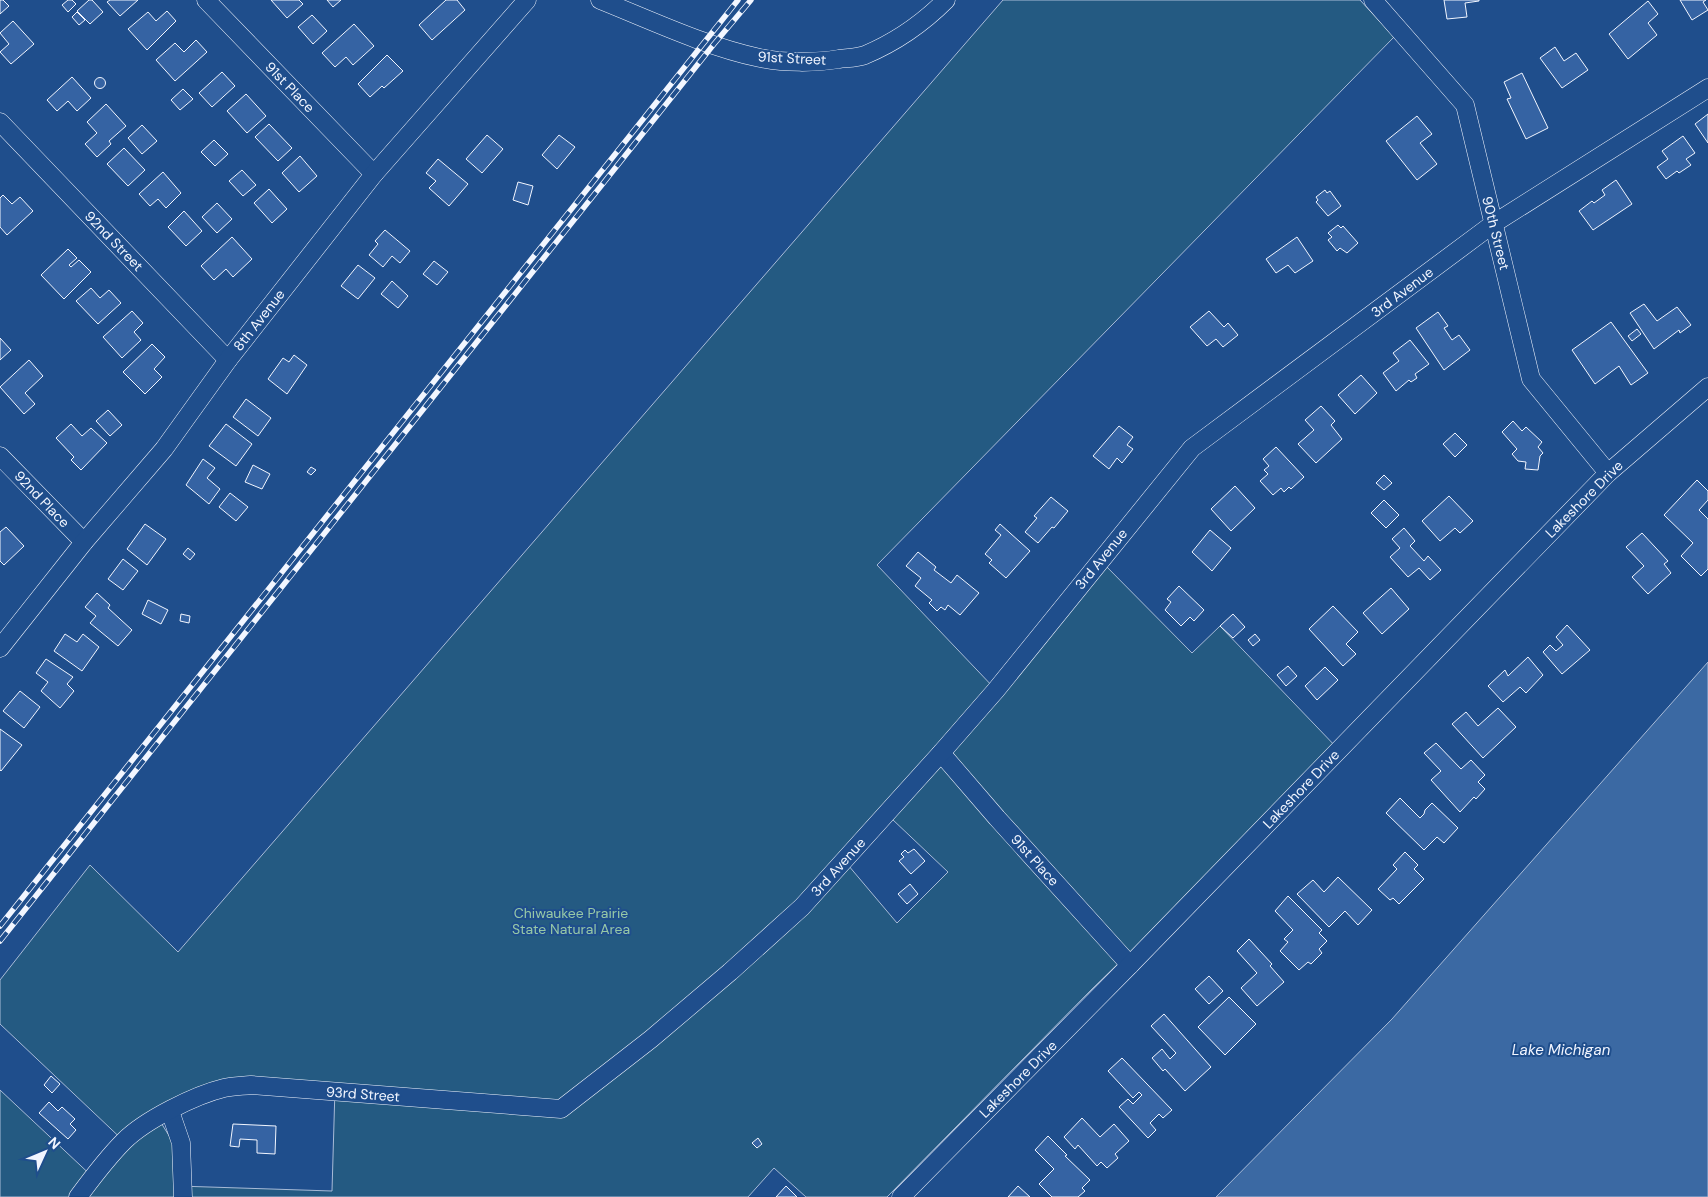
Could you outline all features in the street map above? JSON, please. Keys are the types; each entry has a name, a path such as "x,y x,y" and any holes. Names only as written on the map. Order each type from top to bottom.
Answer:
{"street":[{"name":"91st Place","path":"206,0 374,174"},
{"name":"8th Avenue","path":"0,648 84,542 164,449 228,360 374,174 527,0"},
{"name":"91st Street","path":"600,0 739,53 762,59 817,62 863,56 901,38 924,21 946,0"},
{"name":"90th Street","path":"1373,0 1465,105 1531,379 1608,473"},
{"name":"3rd Avenue","path":"561,1109 730,972 802,906 996,690 1192,448 1493,224 1708,88"},
{"name":"92nd Street","path":"0,122 228,360"},
{"name":"Lakeshore Drive","path":"901,1197 1130,965 1608,473 1708,387"},
{"name":"92nd Place","path":"0,456 84,542"},
{"name":"91st Place","path":"941,753 1130,965"},
{"name":"93rd Street","path":"78,1197 124,1141 139,1128 204,1094 226,1087 251,1086 561,1109"},
{"path":"170,1111 181,1143 183,1197"}],"green space":[{"name":"Chiwaukee Prairie State Natural Area","path":"1003,0 1360,0 1394,37 877,565 996,690 1100,560 1192,653 1220,626 1339,750 1092,989 887,1197 806,1197 774,1168 748,1197 0,1197 0,1090 97,1181 129,1146 0,1024 0,980 90,865 178,952","holes":["892,819 948,872 897,923 848,865","262,1080 335,1088 332,1191 178,1186 173,1142 153,1110"]}],"water":[{"name":"Lake Michigan","path":"1708,662 1708,1197 1216,1197 1392,1019"}],"building":[{"path":"0,0 3,0 9,6 0,14"},
{"path":"68,0 72,0 76,4 68,12 62,5"},
{"path":"89,0 92,0 103,12 90,24 77,11"},
{"path":"110,0 138,0 120,16 107,2"},
{"path":"271,0 299,0 303,4 287,18"},
{"path":"327,0 341,0 333,7"},
{"path":"446,0 457,0 465,10 432,40 419,25"},
{"path":"1444,0 1479,1 1465,3 1467,17 1447,19"},
{"path":"1680,0 1706,0 1703,2 1708,10 1692,20"},
{"path":"1648,1 1658,14 1648,23 1657,35 1628,59 1609,34"},
{"path":"167,11 176,21 147,50 128,29 148,12 156,21"},
{"path":"77,12 85,20 79,25 72,17"},
{"path":"312,15 327,31 313,44 298,27"},
{"path":"13,21 34,44 11,64 0,52 9,44 0,33"},
{"path":"354,24 374,46 353,65 346,57 335,67 322,53"},
{"path":"196,40 207,52 175,81 156,60 175,43 184,52"},
{"path":"1555,47 1564,61 1576,53 1588,70 1562,88 1540,58"},
{"path":"387,55 403,71 384,88 382,86 370,97 358,84"},
{"path":"222,72 235,86 212,107 199,93"},
{"path":"1522,73 1548,128 1526,139 1507,99 1511,98 1504,82"},
{"path":"72,77 91,98 77,111 68,101 57,111 47,100"},
{"path":"98,78 102,78 105,83 104,87 98,88 95,85 95,81"},
{"path":"183,89 193,99 180,110 171,100"},
{"path":"246,94 266,116 247,133 227,111"},
{"path":"106,104 126,126 109,141 111,144 97,157 85,144 97,133 87,122"},
{"path":"1708,114 1708,143 1695,124"},
{"path":"1417,116 1432,134 1420,143 1437,164 1417,180 1386,141"},
{"path":"269,124 292,148 278,161 255,137"},
{"path":"142,125 157,141 142,154 128,138"},
{"path":"487,135 503,149 482,173 466,159"},
{"path":"559,135 575,147 557,169 542,155"},
{"path":"1683,136 1695,153 1686,159 1691,165 1679,173 1677,171 1666,179 1657,167 1668,159 1662,151"},
{"path":"214,140 228,154 215,166 201,152"},
{"path":"124,148 145,170 128,186 107,164"},
{"path":"300,156 317,176 299,192 282,173"},
{"path":"438,159 468,184 449,206 429,188 436,181 426,173"},
{"path":"242,170 256,185 243,196 229,181"},
{"path":"163,172 181,193 166,208 158,199 150,206 139,194"},
{"path":"1616,180 1632,204 1593,230 1579,211 1592,201 1594,203 1605,195 1602,190"},
{"path":"518,182 533,186 528,205 513,200"},
{"path":"269,189 287,209 272,223 254,203"},
{"path":"1325,190 1327,193 1330,191 1341,206 1328,216 1316,202 1318,200 1316,197"},
{"path":"3,195 12,204 20,197 33,211 7,235 0,227 0,198"},
{"path":"217,203 232,219 217,233 202,217"},
{"path":"184,211 202,231 186,246 168,227"},
{"path":"1338,225 1341,228 1343,226 1358,243 1347,253 1340,248 1337,251 1328,240 1332,237 1328,233"},
{"path":"385,230 410,251 400,263 392,256 383,267 369,255 378,244 375,241"},
{"path":"232,237 252,259 233,277 226,269 214,280 201,266"},
{"path":"1297,237 1313,261 1295,273 1288,265 1276,273 1266,259"},
{"path":"68,249 77,258 69,265 71,267 79,260 91,272 64,299 41,275"},
{"path":"434,261 448,272 437,285 423,274"},
{"path":"358,265 375,278 358,299 341,286"},
{"path":"392,281 408,296 398,308 381,294"},
{"path":"91,288 100,298 109,290 121,303 98,324 76,301"},
{"path":"1644,304 1657,321 1677,307 1691,325 1680,333 1679,330 1654,349 1630,313"},
{"path":"132,311 143,323 134,332 141,340 122,358 103,337"},
{"path":"1209,311 1224,327 1228,323 1238,335 1223,347 1216,339 1207,346 1190,327"},
{"path":"1438,312 1448,326 1444,328 1452,340 1459,335 1470,350 1444,370 1416,328"},
{"path":"1611,322 1648,373 1631,385 1619,366 1595,384 1572,350"},
{"path":"1637,329 1641,334 1632,341 1628,336"},
{"path":"0,338 11,350 0,360"},
{"path":"1410,340 1429,364 1415,374 1417,378 1411,382 1409,380 1396,391 1383,373 1399,361 1393,353"},
{"path":"152,344 165,357 154,369 162,377 145,394 123,372"},
{"path":"294,355 307,365 287,394 268,379 283,358 289,362"},
{"path":"29,360 43,376 25,393 35,404 24,414 0,387"},
{"path":"1361,375 1377,393 1355,414 1338,395"},
{"path":"246,399 271,418 258,436 233,417"},
{"path":"1321,406 1335,421 1331,425 1342,439 1316,463 1298,444 1314,430 1305,420"},
{"path":"108,410 122,425 110,436 96,421"},
{"path":"1513,421 1522,431 1526,427 1542,442 1538,447 1543,453 1540,456 1538,470 1525,469 1526,462 1518,461 1512,454 1517,449 1502,432"},
{"path":"71,424 82,436 91,428 107,443 81,470 71,460 74,457 56,438"},
{"path":"226,424 252,444 236,466 209,446"},
{"path":"1119,426 1133,437 1127,445 1133,449 1122,463 1117,458 1109,469 1093,456"},
{"path":"1455,433 1467,445 1455,457 1443,444"},
{"path":"1276,447 1304,477 1291,489 1289,487 1284,492 1281,488 1273,495 1260,481 1268,474 1264,470 1269,466 1263,459"},
{"path":"203,459 215,468 207,478 220,489 209,504 186,485"},
{"path":"253,465 270,474 262,489 245,482"},
{"path":"311,467 316,470 311,475 307,472"},
{"path":"1384,475 1392,483 1384,490 1376,483"},
{"path":"1697,480 1708,491 1708,500 1699,510 1708,519 1708,569 1701,576 1681,556 1693,543 1664,515"},
{"path":"1235,486 1255,508 1231,531 1211,509"},
{"path":"230,493 248,507 236,521 219,507"},
{"path":"1449,496 1473,521 1460,533 1455,528 1440,541 1422,521"},
{"path":"1051,497 1068,511 1038,543 1025,532 1037,518 1034,516"},
{"path":"1384,500 1399,515 1386,528 1371,513"},
{"path":"145,524 166,539 147,565 127,549"},
{"path":"1000,524 1030,551 1006,578 989,563 992,560 985,554 1001,535 995,530"},
{"path":"6,527 24,546 4,565 0,561 0,532"},
{"path":"1404,528 1415,541 1410,546 1424,561 1428,556 1441,570 1430,580 1419,568 1408,577 1390,557 1400,548 1392,539"},
{"path":"1210,530 1231,548 1212,571 1192,552"},
{"path":"1642,533 1668,561 1664,564 1671,573 1648,594 1632,577 1644,566 1626,547"},
{"path":"188,548 195,554 190,560 183,554"},
{"path":"918,552 936,567 934,570 951,583 957,575 979,593 960,615 948,605 945,610 941,607 937,611 929,603 932,600 915,586 921,578 906,566"},
{"path":"123,559 138,571 123,590 108,579"},
{"path":"1179,586 1204,610 1194,621 1190,617 1181,626 1165,610 1171,602 1167,599"},
{"path":"1391,588 1409,609 1382,634 1363,613"},
{"path":"97,593 110,605 108,608 132,630 118,646 90,623 96,616 85,607"},
{"path":"148,600 168,610 161,624 142,614"},
{"path":"1333,606 1358,632 1346,644 1356,654 1343,666 1309,629"},
{"path":"181,614 190,616 189,623 180,621"},
{"path":"1233,614 1245,627 1233,638 1220,626"},
{"path":"1567,625 1590,650 1562,674 1543,652 1550,645 1556,651 1563,645 1556,637"},
{"path":"65,634 77,642 83,634 99,647 82,671 54,651"},
{"path":"1255,634 1260,640 1253,646 1248,640"},
{"path":"1528,657 1543,675 1526,693 1520,687 1503,702 1488,686 1505,670 1508,676"},
{"path":"46,659 73,677 67,684 74,691 60,708 41,691 48,682 36,673"},
{"path":"1288,666 1297,676 1286,686 1277,675"},
{"path":"1325,667 1338,680 1317,700 1305,686"},
{"path":"20,691 40,707 24,728 3,711"},
{"path":"1498,708 1516,727 1483,758 1452,724 1466,712 1478,726"},
{"path":"0,729 22,745 1,771 0,770"},
{"path":"1436,743 1461,769 1471,760 1485,775 1478,782 1485,789 1476,799 1474,797 1460,812 1431,780 1441,771 1424,753"},
{"path":"1400,798 1420,818 1432,803 1458,828 1444,843 1437,837 1424,850 1386,813"},
{"path":"914,849 925,861 911,874 899,861 904,857 901,854 905,850 908,853"},
{"path":"1405,852 1418,865 1414,869 1424,879 1399,904 1393,898 1390,900 1378,889 1397,869 1393,865"},
{"path":"1338,877 1372,910 1358,925 1345,911 1329,927 1297,894 1313,880 1324,892"},
{"path":"910,884 918,894 907,904 898,894"},
{"path":"1288,896 1322,930 1319,933 1327,941 1319,949 1322,953 1311,964 1308,962 1299,970 1280,951 1288,942 1284,939 1293,930 1275,911"},
{"path":"1249,939 1272,964 1270,966 1284,982 1257,1006 1241,988 1257,973 1237,951"},
{"path":"1209,976 1223,991 1209,1004 1195,989"},
{"path":"1229,997 1256,1024 1225,1055 1198,1027"},
{"path":"1164,1014 1211,1067 1185,1091 1152,1058 1162,1049 1170,1059 1176,1053 1151,1026"},
{"path":"1122,1058 1172,1110 1163,1118 1159,1114 1150,1123 1156,1130 1148,1138 1119,1107 1128,1099 1133,1104 1142,1095 1139,1092 1133,1098 1108,1071"},
{"path":"51,1076 60,1084 52,1093 44,1085"},
{"path":"49,1102 58,1111 62,1107 75,1119 70,1124 76,1130 68,1139 39,1113"},
{"path":"1082,1118 1100,1137 1114,1124 1129,1141 1115,1154 1118,1158 1107,1168 1101,1162 1097,1166 1078,1145 1075,1149 1064,1137"},
{"path":"233,1124 276,1126 275,1154 257,1153 257,1140 240,1139 239,1147 230,1146"},
{"path":"1048,1136 1067,1155 1065,1156 1090,1180 1082,1188 1085,1191 1078,1197 1052,1197 1039,1184 1054,1169 1035,1150"},
{"path":"758,1138 762,1144 757,1148 752,1143"},
{"path":"786,1186 797,1197 776,1197"},
{"path":"1018,1186 1030,1197 1008,1197"}],"railway":[{"path":"0,926 738,0"},
{"path":"0,941 751,0"}]}
